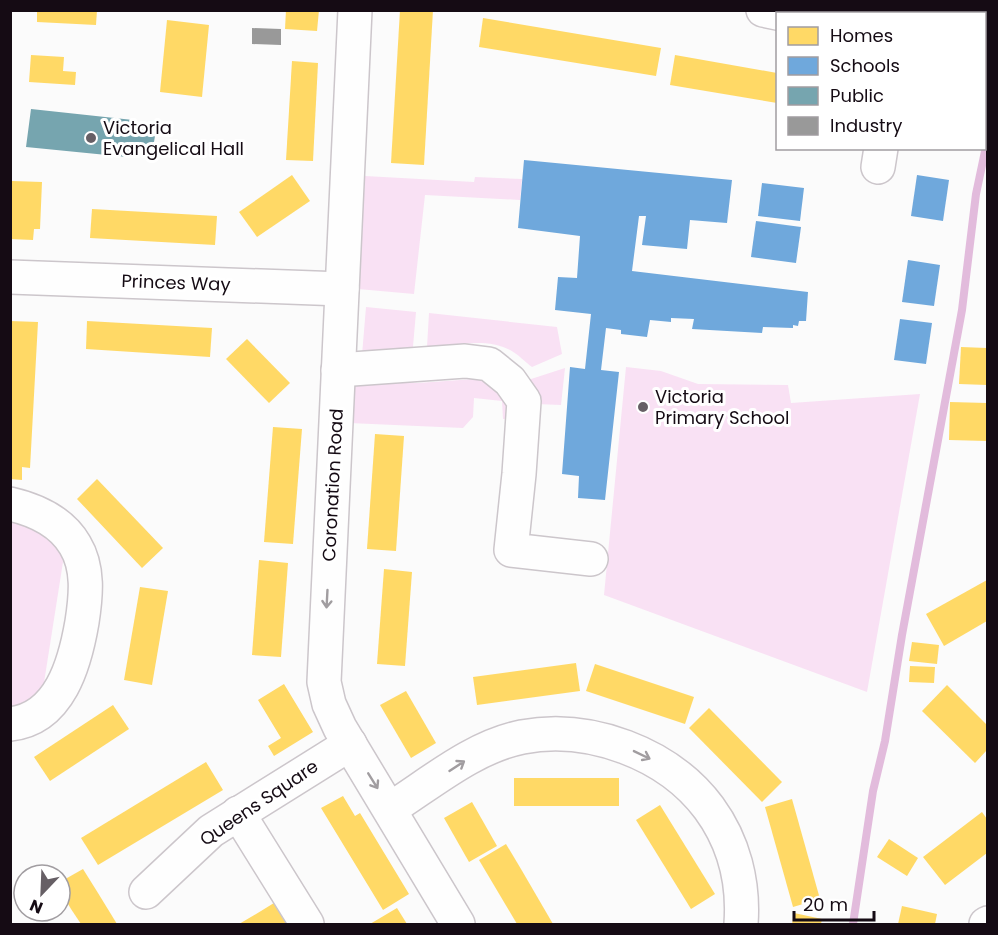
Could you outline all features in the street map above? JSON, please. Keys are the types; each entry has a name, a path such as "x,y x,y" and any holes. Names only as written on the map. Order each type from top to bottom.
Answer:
{"street":[{"name":"Coronation Road","path":"356,10 323,673 329,704 350,744 458,924"},
{"name":"Princes Way","path":"10,277 342,289"},
{"path":"339,370 465,361 489,364 510,381 524,401 512,550 591,559"},
{"path":"10,504 46,517 61,527 69,536 82,560 85,585 80,632 73,663 65,682 45,708 34,716 10,724"},
{"path":"390,809 467,760 509,740 536,735 564,735 594,738 611,743 642,754 665,768 701,799 709,809 729,845 738,875 742,904 741,924"},
{"name":"Queens Square","path":"146,892 211,831 350,744"},
{"path":"238,813 307,924"}],"shaded area":[{"path":"365,176 474,182 475,177 522,179 520,200 425,195 414,294 358,289"},
{"path":"366,307 416,312 412,358 362,355"},
{"path":"429,313 557,327 562,354 532,367 510,350 491,344 469,343 427,347"},
{"path":"626,367 661,371 698,384 788,385 791,403 920,394 867,692 604,595"},
{"path":"565,368 561,405 536,404 528,380"},
{"path":"488,378 509,398 511,418 503,419 502,401 474,398 473,417 463,428 349,423 351,390 363,382 371,380 418,383"},
{"path":"10,517 51,539 57,545 63,562 43,689 41,693 10,712"}],"building: Homes":[{"path":"37,10 97,10 96,25 37,22"},
{"path":"286,10 319,10 317,31 285,29"},
{"path":"400,10 433,10 424,165 391,163"},
{"path":"483,18 661,48 656,76 479,47"},
{"path":"167,20 209,25 202,97 160,92"},
{"path":"31,55 64,57 63,71 76,72 75,85 29,82"},
{"path":"675,55 776,73 776,103 670,85"},
{"path":"292,61 318,63 313,161 286,160"},
{"path":"292,175 310,201 257,237 239,212"},
{"path":"12,181 42,182 40,229 34,229 33,240 10,239"},
{"path":"92,209 217,216 215,245 90,238"},
{"path":"10,321 38,322 30,468 22,467 22,480 10,479"},
{"path":"87,321 212,328 210,357 86,349"},
{"path":"247,339 290,383 269,403 226,359"},
{"path":"961,347 987,348 987,385 959,384"},
{"path":"950,402 987,403 987,441 949,440"},
{"path":"273,427 302,429 293,544 264,542"},
{"path":"375,434 404,436 396,551 367,549"},
{"path":"97,479 163,548 142,568 77,499"},
{"path":"259,560 288,563 281,657 252,655"},
{"path":"384,569 412,572 405,666 377,664"},
{"path":"987,580 987,621 944,646 926,614"},
{"path":"140,587 168,591 152,685 124,680"},
{"path":"912,642 939,645 937,664 909,661"},
{"path":"576,663 580,691 477,705 473,677"},
{"path":"595,664 694,697 685,724 586,691"},
{"path":"910,666 935,667 934,683 909,682"},
{"path":"284,684 313,732 274,756 268,746 281,738 258,700"},
{"path":"947,685 987,725 987,750 975,763 922,711"},
{"path":"406,691 436,743 411,758 380,705"},
{"path":"113,705 129,729 50,781 34,757"},
{"path":"709,708 782,782 762,802 689,728"},
{"path":"206,762 223,790 98,865 81,838"},
{"path":"514,778 619,778 619,806 514,806"},
{"path":"343,796 355,816 360,813 409,894 383,910 321,808"},
{"path":"792,799 820,899 793,907 765,807"},
{"path":"472,802 497,846 469,862 444,818"},
{"path":"660,805 715,894 691,909 636,820"},
{"path":"982,812 987,819 987,853 945,885 923,857"},
{"path":"889,839 918,858 907,876 877,857"},
{"path":"506,844 553,924 517,924 479,860"},
{"path":"83,869 117,924 81,924 72,910 72,875"},
{"path":"282,898 298,924 239,924 261,911"},
{"path":"902,906 937,914 935,924 898,924"},
{"path":"397,908 407,924 370,924"},
{"path":"794,913 822,919 821,924 792,924"}],"building: Schools":[{"name":"Victoria Primary School","path":"524,160 732,180 727,223 690,220 687,249 642,245 646,216 639,216 632,271 808,292 806,321 799,321 798,326 793,325 793,328 763,327 762,333 692,329 694,319 671,318 671,322 650,320 647,337 621,334 621,330 606,328 601,370 619,372 605,500 578,498 579,476 562,474 570,367 585,369 591,314 555,310 558,277 577,278 580,236 518,228"},
{"path":"917,175 949,180 943,221 911,216"},
{"path":"762,183 804,188 800,221 758,216"},
{"path":"756,221 801,227 796,263 751,257"},
{"path":"908,260 940,265 934,306 902,302"},
{"path":"900,319 932,323 926,364 894,360"}],"building: Public":[{"name":"Victoria Evangelical Hall","path":"31,109 133,120 137,129 156,130 153,148 135,147 127,157 26,147"}],"building: Industry":[{"path":"252,28 281,29 281,45 252,44"}],"waterway":[{"path":"986,146 988,137"},
{"path":"853,924 873,791 885,741 902,635 962,310 976,194 985,150"}],"place":[{"name":"Victoria Evangelical Hall","path":"91,138"},
{"name":"Victoria Primary School","path":"643,407"}]}
